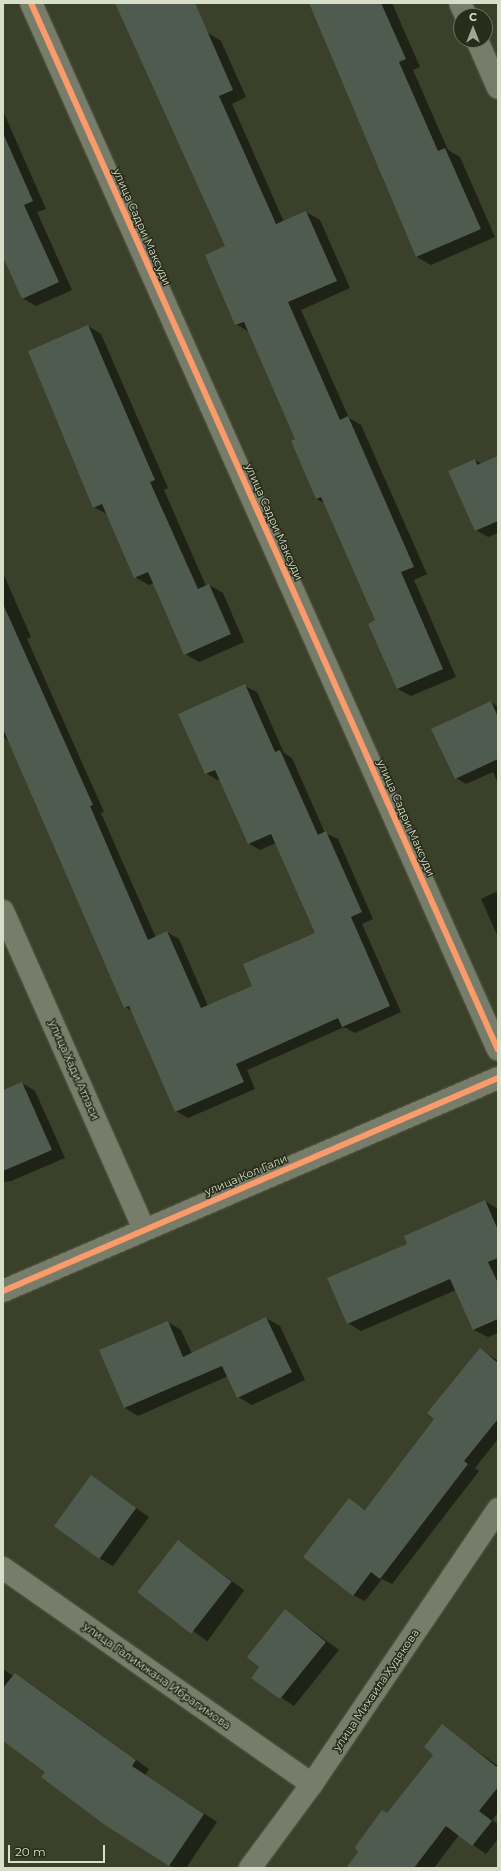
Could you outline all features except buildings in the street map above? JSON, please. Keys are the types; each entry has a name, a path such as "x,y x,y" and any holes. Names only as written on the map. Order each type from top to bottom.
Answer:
{"street":[{"name":"улица Садри Максуди","path":"31,3 498,1050"},
{"path":"480,48 498,88"},
{"name":"улица Хади Атласи","path":"3,911 144,1229"},
{"name":"улица Кол Гали","path":"3,1292 144,1229 498,1078"},
{"name":"улица Михаила Худякова","path":"250,1868 312,1784 498,1509"},
{"name":"улица Галимжана Ибрагимова","path":"3,1568 312,1784"}],"cycle path":[{"path":"31,3 498,1050"},
{"path":"3,1291 498,1078"}]}
